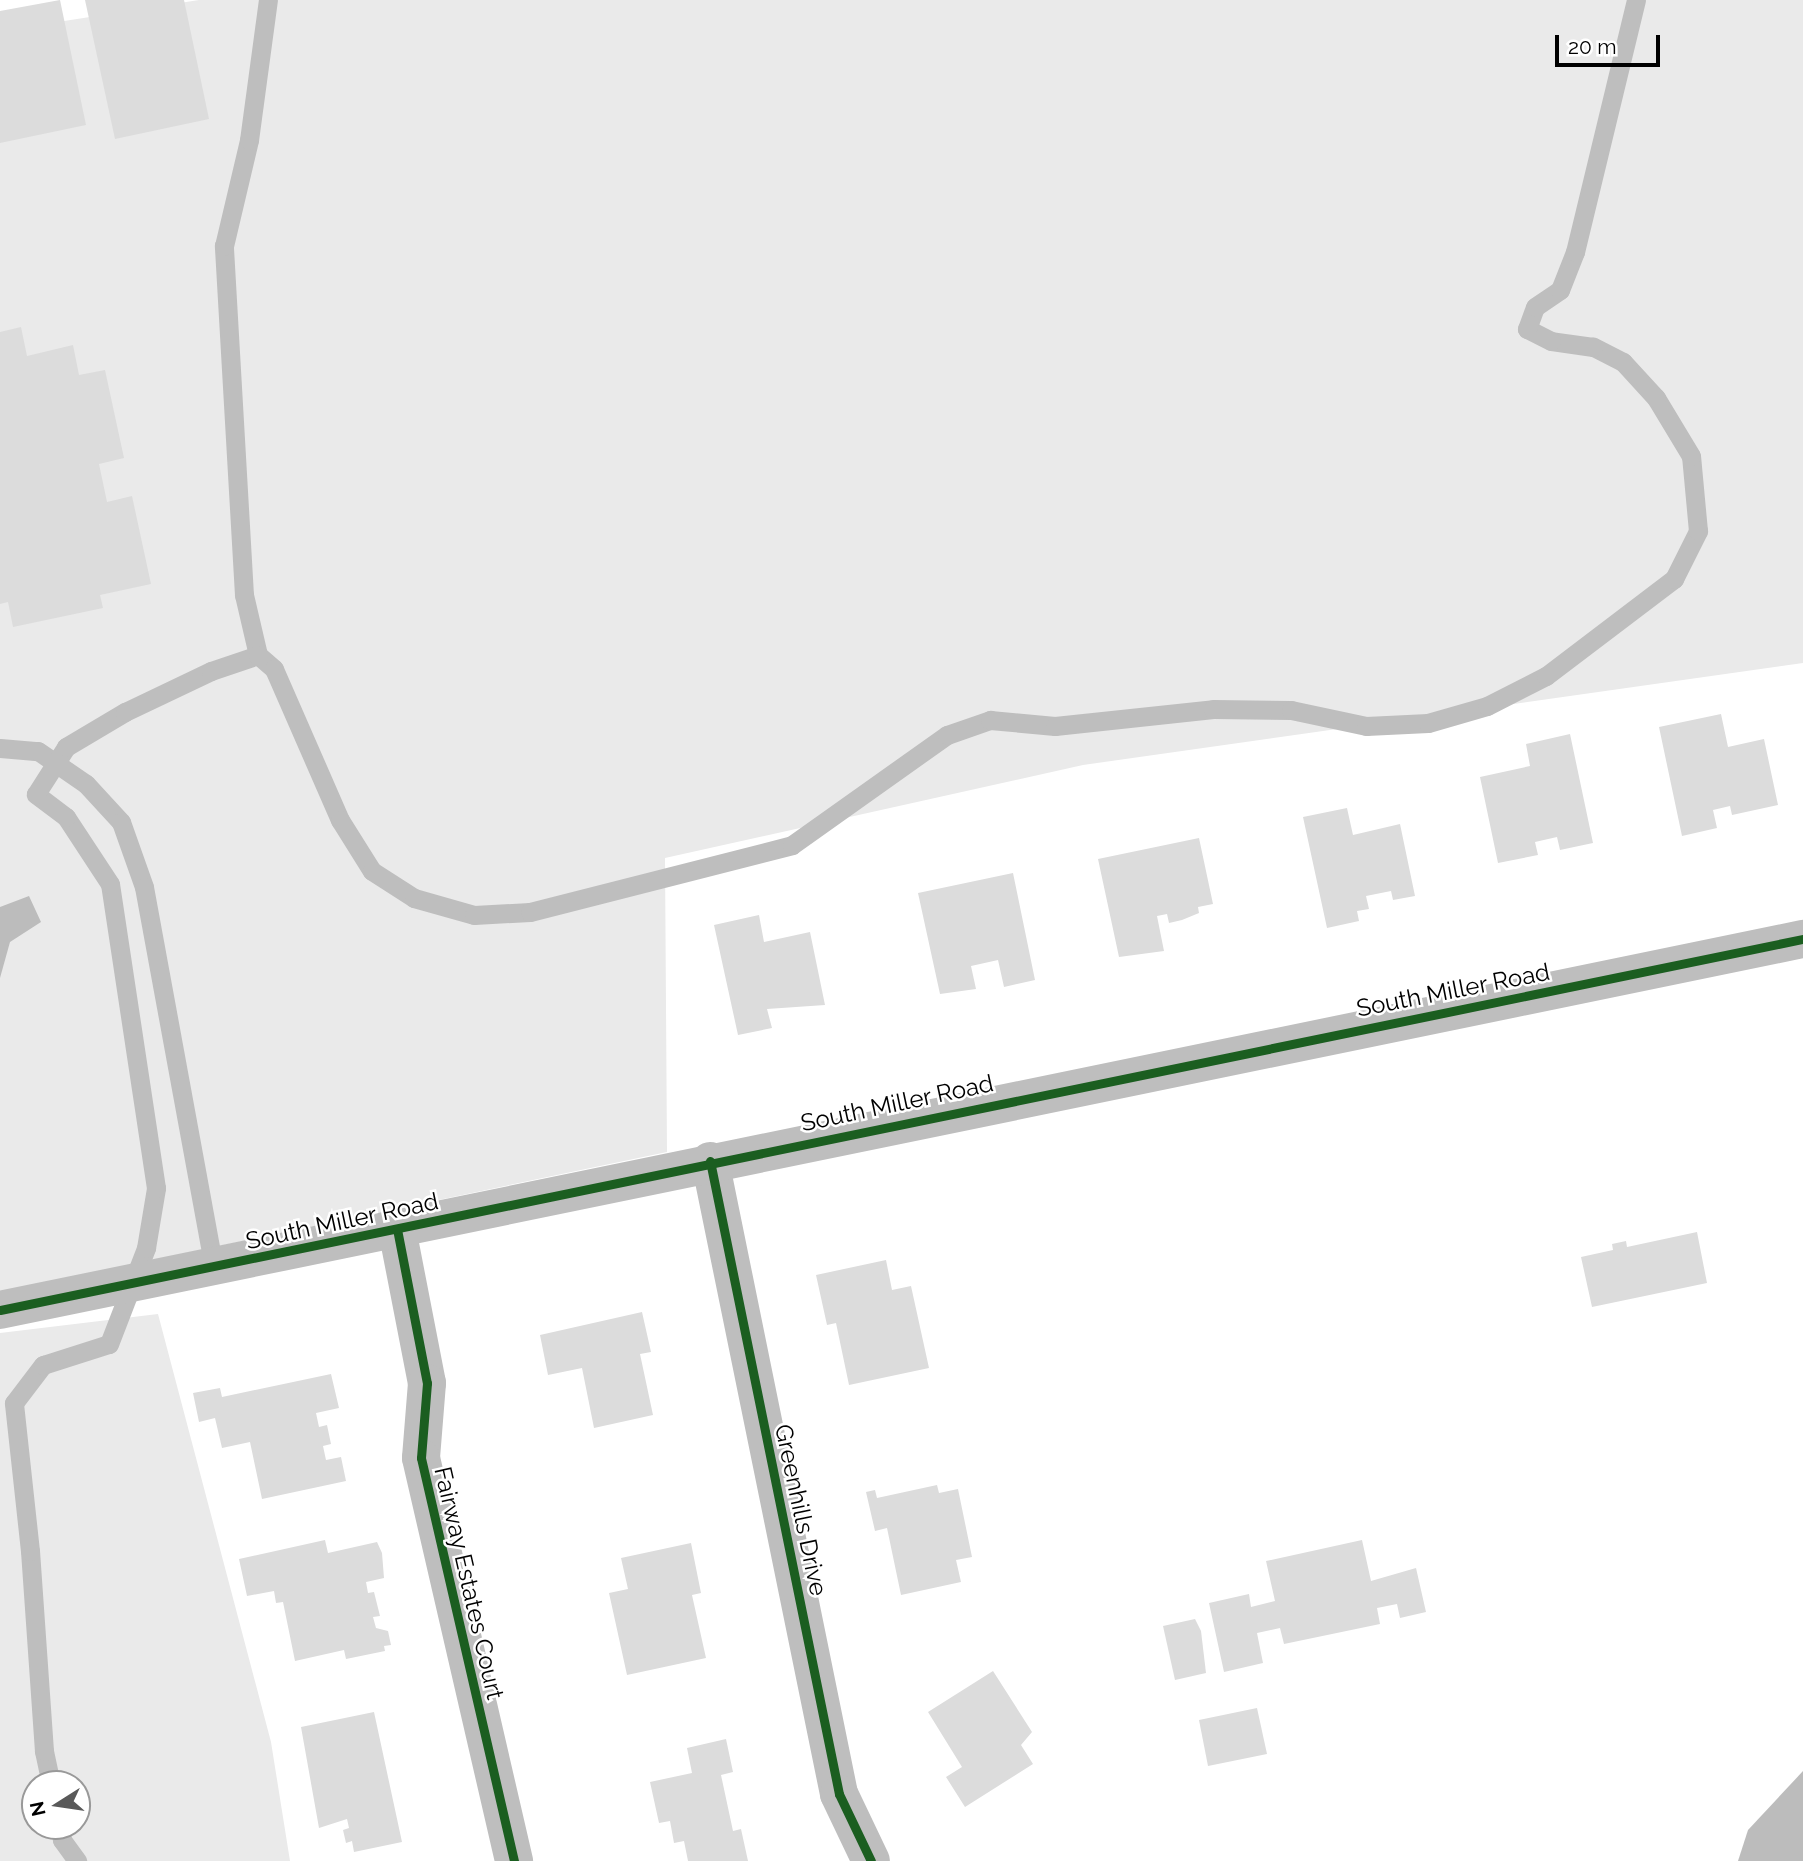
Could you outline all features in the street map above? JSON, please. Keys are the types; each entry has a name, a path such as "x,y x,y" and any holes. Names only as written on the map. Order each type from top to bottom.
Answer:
{"street":[{"name":"South Miller Road","path":"0,1310 214,1268 710,1161 1803,939"},
{"name":"Greenhills Drive","path":"710,1161 839,1794 871,1861"},
{"name":"Fairway Estates Court","path":"397,1228 427,1383 421,1458 514,1861"}],"lane":[{"path":"268,0 249,140 224,246 244,595 258,655 274,669 341,820 372,871 414,898 474,915 530,912 792,845 947,735 990,720 1055,726 1213,709 1291,710 1366,726 1428,723 1487,706 1546,676 1674,579 1698,531 1691,457 1656,398 1623,362 1593,347 1551,341 1527,330 1535,307 1560,290 1575,252 1636,0"},
{"path":"48,1770 44,1751 30,1551 14,1403 43,1365 109,1344 146,1248 156,1188 110,884 66,817 36,794 66,747 125,712 211,671 258,655"},
{"path":"0,748 38,751 56,762 86,784 121,822 144,887 214,1268"},
{"path":"0,1397 23,1391"},
{"path":"62,1840 77,1861"}],"shaded area":[{"path":"199,0 1803,0 1803,663 1083,765 665,858 667,1152 0,1292 0,31"},
{"path":"29,896 41,922 10,942 0,978 0,907"},
{"path":"158,1314 271,1742 290,1861 0,1861 0,1333"},
{"path":"1803,1771 1803,1861 1738,1861 1748,1830"}],"building":[{"path":"60,0 86,125 0,143 0,11"},
{"path":"85,0 184,0 209,119 115,139"},
{"path":"21,327 27,356 73,345 79,375 105,370 124,458 99,464 107,502 132,496 151,584 100,595 103,608 13,627 8,602 0,604 0,332"},
{"path":"1721,714 1728,747 1764,739 1778,805 1732,815 1730,806 1713,810 1717,828 1682,836 1659,727"},
{"path":"1570,734 1593,843 1560,850 1557,837 1535,842 1538,855 1498,863 1480,777 1530,766 1526,744"},
{"path":"1347,808 1353,835 1400,824 1415,896 1393,900 1391,891 1366,896 1369,909 1357,911 1359,921 1327,928 1303,817"},
{"path":"1199,838 1213,904 1198,907 1199,913 1169,923 1167,914 1157,916 1164,951 1119,957 1098,859"},
{"path":"1013,873 1035,980 1004,987 998,960 971,966 976,989 940,994 918,893"},
{"path":"759,915 764,942 810,932 825,1005 767,1009 772,1028 738,1035 714,925"},
{"path":"1697,1232 1707,1283 1592,1307 1581,1257 1613,1250 1612,1244 1626,1241 1627,1247"},
{"path":"886,1260 892,1290 911,1286 929,1368 849,1385 836,1323 827,1325 816,1275"},
{"path":"642,1312 651,1352 640,1354 653,1415 594,1428 582,1368 548,1375 540,1335"},
{"path":"331,1374 339,1408 316,1413 319,1427 327,1425 331,1444 323,1446 326,1460 341,1457 346,1481 262,1499 250,1442 222,1448 215,1418 199,1422 193,1393 220,1388 222,1397"},
{"path":"937,1485 939,1493 958,1489 972,1557 956,1560 961,1582 901,1595 887,1528 875,1531 866,1492 875,1490 877,1498"},
{"path":"325,1540 328,1553 377,1542 382,1553 384,1578 366,1582 368,1593 374,1592 380,1616 373,1617 376,1628 388,1631 391,1645 384,1646 385,1651 346,1659 344,1650 295,1661 283,1602 276,1603 274,1591 247,1596 239,1559"},
{"path":"1362,1540 1371,1581 1416,1568 1426,1612 1400,1618 1397,1604 1377,1608 1380,1624 1284,1644 1280,1628 1257,1633 1263,1663 1224,1672 1209,1603 1249,1594 1251,1607 1275,1601 1266,1561"},
{"path":"691,1543 701,1593 692,1595 706,1658 627,1675 609,1593 628,1589 621,1558"},
{"path":"1195,1619 1201,1631 1206,1673 1175,1680 1163,1626"},
{"path":"993,1671 1032,1732 1021,1745 1033,1764 965,1807 946,1777 962,1767 928,1712"},
{"path":"1257,1708 1267,1754 1208,1766 1199,1720"},
{"path":"374,1712 402,1842 354,1852 352,1841 346,1843 343,1830 349,1828 347,1819 319,1828 301,1727"},
{"path":"726,1739 733,1772 721,1775 733,1831 741,1829 748,1861 688,1861 684,1841 674,1843 670,1821 659,1823 650,1782 692,1773 687,1748"}],"cycle path":[{"path":"0,1310 1803,939"},
{"path":"710,1161 839,1794 871,1861"},
{"path":"397,1229 427,1383 421,1458 514,1861"}]}
